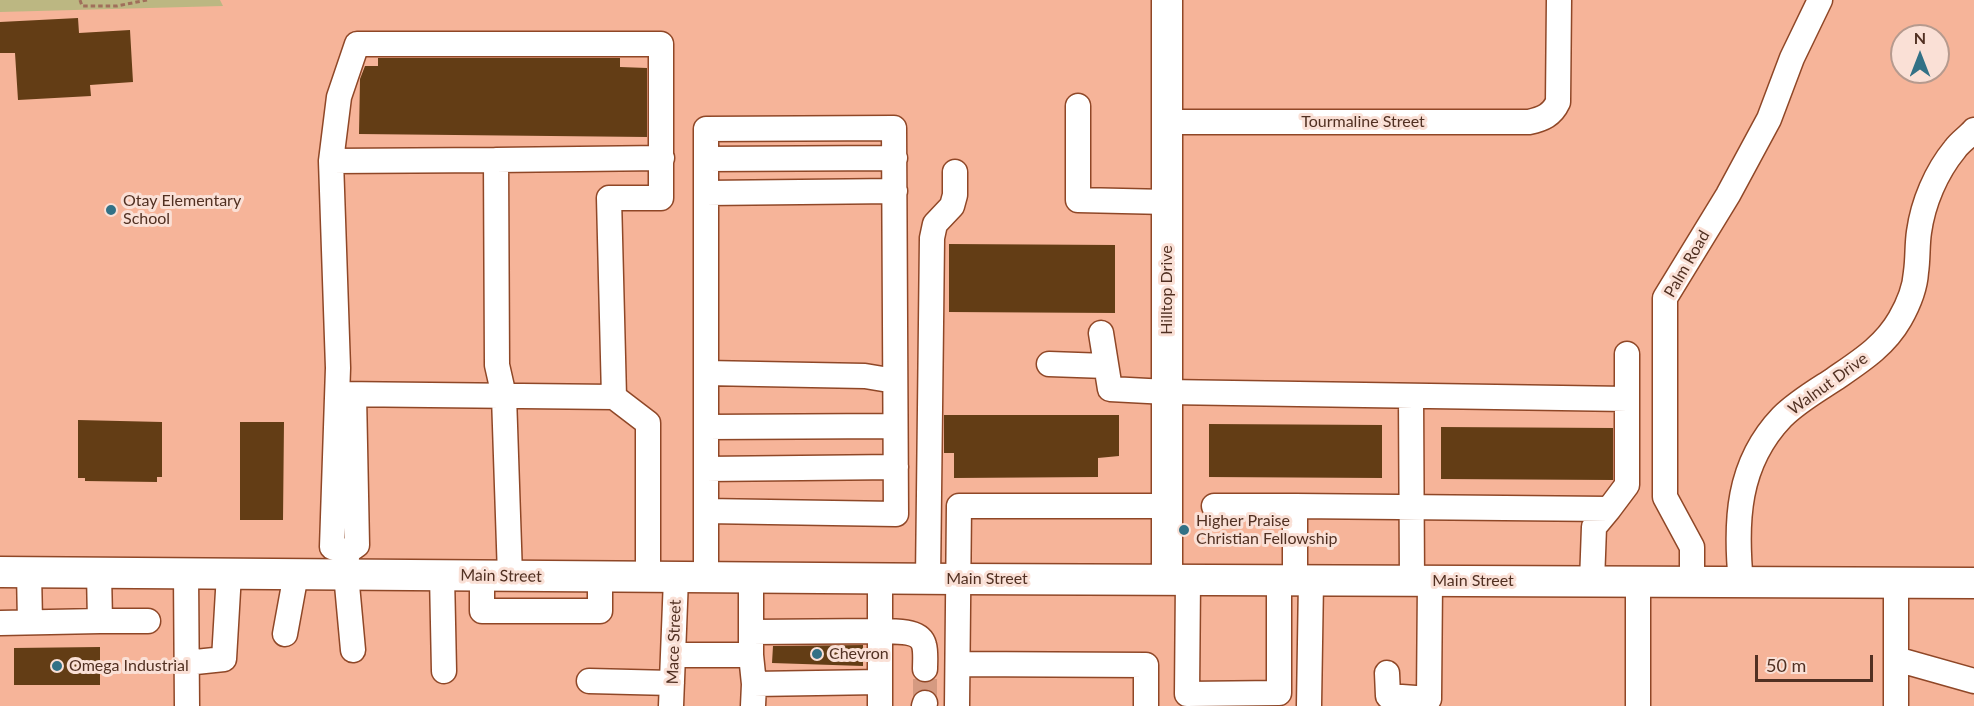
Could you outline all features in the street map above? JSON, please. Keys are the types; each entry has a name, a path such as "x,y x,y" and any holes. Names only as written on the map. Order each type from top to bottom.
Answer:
{"main road":[{"name":"Hilltop Drive","path":"1167,0 1167,506 1177,580"},
{"name":"Main Street","path":"15,572 296,574 347,563 442,575 496,576 1974,583"}],"street":[{"name":"Tourmaline Street","path":"1167,122 1529,122 1543,119 1555,109 1558,102 1559,0"},
{"name":"Palm Road","path":"1692,583 1692,547 1665,498 1665,298 1728,195 1764,129 1792,58 1820,0"},
{"path":"346,394 614,397 609,198 661,198 661,44 357,44 339,97 331,161 346,394 332,547 347,563 353,650"},
{"path":"1078,106 1078,200 1167,202"},
{"name":"Walnut Drive","path":"1742,583 1738,548 1742,495 1743,484 1753,459 1770,431 1783,417 1797,404 1862,361 1882,343 1898,323 1912,290 1916,273 1919,230 1930,192 1956,148 1974,130"},
{"path":"331,161 662,158"},
{"path":"706,511 896,514 894,158 706,159 706,193 706,373 706,427 706,469 706,511 706,578"},
{"path":"496,160 497,365 504,396 496,576 482,611 600,611 600,577"},
{"path":"928,579 932,238 935,224 952,206 955,172"},
{"path":"706,193 894,191"},
{"path":"1101,333 1110,389 1167,393 1627,399"},
{"path":"1592,582 1594,527 1627,485 1627,354"},
{"path":"1049,364 1106,366"},
{"path":"706,373 864,376 895,381"},
{"path":"1387,673 1388,696 1429,699 1421,581 1412,507 1411,396"},
{"name":"Mace Street","path":"614,397 648,423 662,577 673,655 672,695"},
{"path":"706,427 895,426"},
{"path":"706,469 896,467"},
{"path":"957,706 959,506 1167,506"},
{"path":"1214,506 1609,509"},
{"path":"1294,506 1295,581 1309,705"},
{"path":"15,572 30,622"},
{"path":"99,573 100,621"},
{"path":"186,574 187,706"},
{"path":"186,663 224,659 229,574"},
{"path":"285,634 296,574"},
{"path":"442,575 444,671"},
{"path":"562,611 563,576"},
{"path":"751,578 754,695 880,682"},
{"path":"880,579 880,706"},
{"path":"1177,580 1186,694 1279,693 1295,581"},
{"path":"1638,582 1638,706"},
{"path":"1896,584 1896,706"},
{"path":"0,623 148,621"},
{"path":"673,655 751,644 880,631 904,632 918,636 924,644 925,669"},
{"path":"1896,659 1974,681"},
{"path":"958,664 1146,665 1146,706"},
{"path":"589,681 672,695"}],"path":[{"path":"80,0 82,6 117,6 147,0"}],"shaded area":[{"path":"0,0 220,0 223,6 0,12"}],"building":[{"path":"78,18 79,33 130,30 133,82 90,85 91,96 18,100 15,53 0,53 0,22"},
{"path":"378,58 620,58 620,67 647,68 647,137 359,134 360,79 365,66 378,66"},
{"path":"949,244 1115,245 1115,313 949,312"},
{"path":"944,415 1119,415 1119,456 1098,458 1098,477 954,478 954,453 944,453"},
{"path":"78,420 162,422 162,477 157,477 157,482 85,481 85,478 78,478"},
{"path":"240,422 284,422 283,520 240,520"},
{"path":"1209,424 1382,425 1382,478 1209,477"},
{"path":"1441,427 1613,428 1613,480 1441,479"},
{"path":"863,645 863,666 772,663 773,646"},
{"name":"Omega Industrial","path":"100,647 100,685 14,685 14,648"}],"tunnel":[{"path":"925,669 925,703"}],"place":[{"name":"Otay Elementary School","path":"111,210"},
{"name":"Higher Praise Christian Fellowship","path":"1184,530"},
{"name":"Chevron","path":"817,654"},
{"name":"Omega Industrial","path":"57,666"}]}
